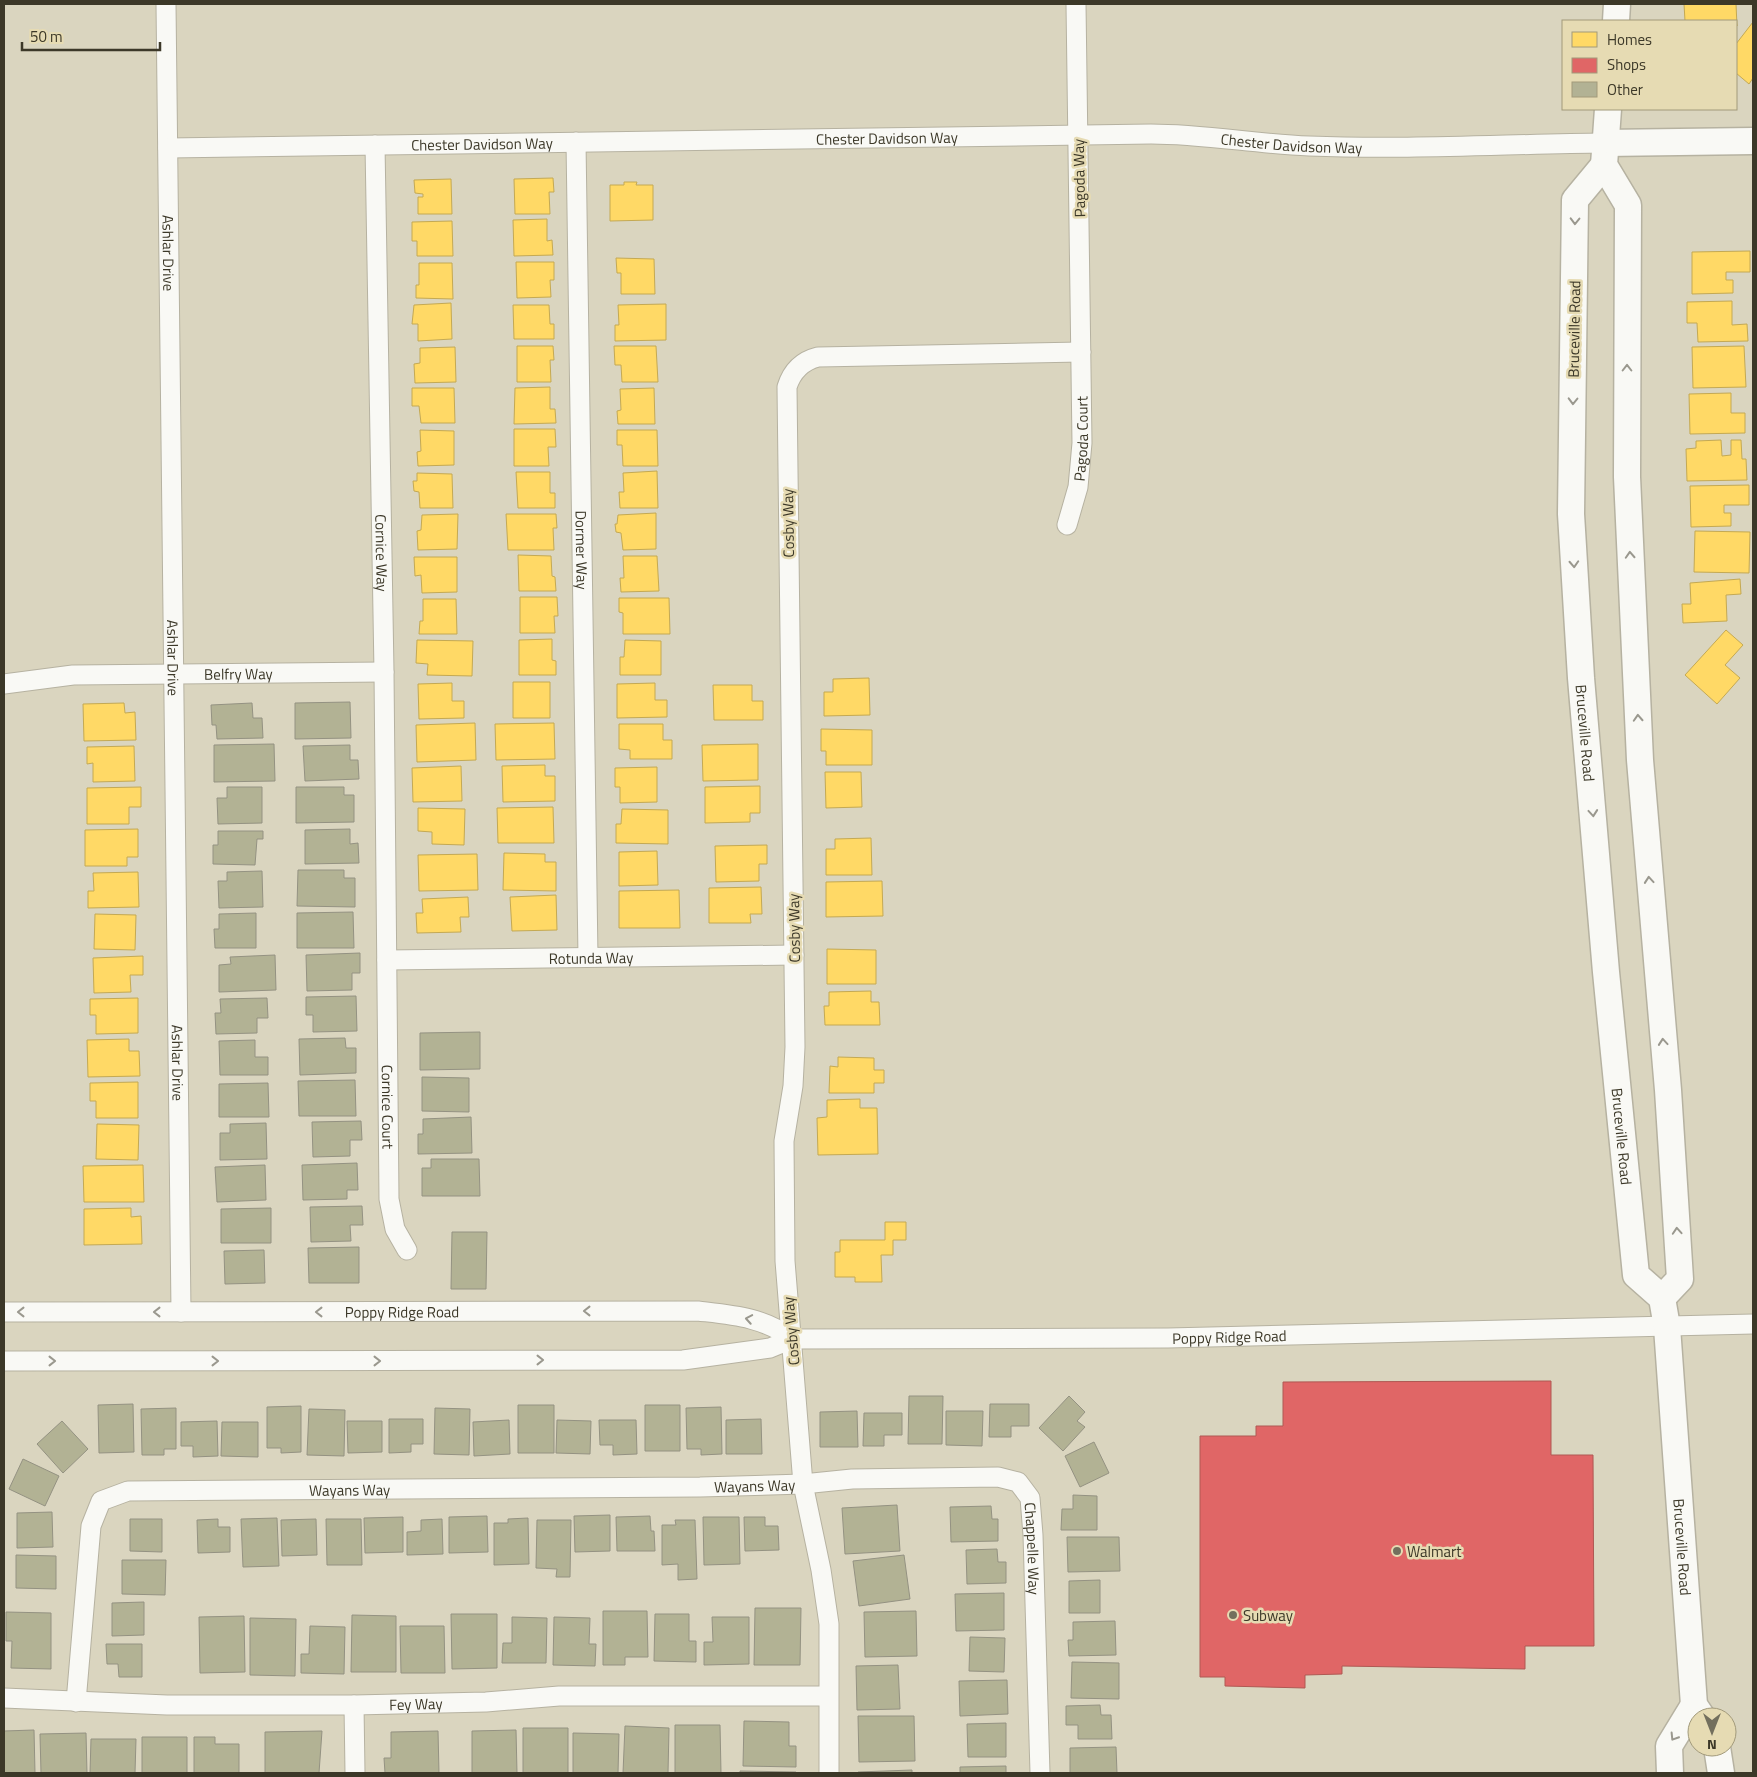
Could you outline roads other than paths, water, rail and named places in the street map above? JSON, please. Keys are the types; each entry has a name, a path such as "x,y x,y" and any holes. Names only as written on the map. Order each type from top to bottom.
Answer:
{"main road":[{"path":"1616,20 1618,4"},
{"path":"1608,110 1604,154 1628,205 1627,478 1640,760 1667,1080 1680,1280 1662,1298"},
{"path":"1604,154 1753,141"},
{"name":"Bruceville Road","path":"1604,154 1575,200 1571,514 1581,678 1606,972 1636,1275 1662,1298 1667,1328 1698,1707"},
{"name":"Bruceville Road","path":"1670,1773 1668,1746 1687,1724"},
{"path":"1719,1757 1721,1773"}],"street":[{"name":"Ashlar Drive","path":"166,4 176,675 181,1312"},
{"name":"Pagoda Way","path":"1076,4 1081,352"},
{"name":"Chester Davidson Way","path":"168,148 1183,134 1276,144 1338,147 1604,154"},
{"name":"Dormer Way","path":"576,142 588,957"},
{"name":"Cornice Way","path":"375,145 387,960"},
{"name":"Pagoda Court","path":"1067,525 1078,487 1081,465 1081,352"},
{"name":"Cosby Way","path":"829,1773 829,1624 821,1570 803,1484 785,1260 783,1159 795,1063 786,397 790,378 802,364 818,357 1081,352"},
{"name":"Belfry Way","path":"4,684 73,675 384,672"},
{"name":"Rotunda Way","path":"387,960 794,954"},
{"name":"Cornice Court","path":"387,960 389,1210 395,1229 407,1250"},
{"name":"Poppy Ridge Road","path":"4,1312 698,1311 755,1320 780,1330 792,1339"},
{"name":"Poppy Ridge Road","path":"4,1361 683,1360 761,1350 792,1339 1168,1338 1667,1328 1753,1324"},
{"name":"Chappelle Way","path":"803,1484 852,1479 998,1477 1018,1482 1030,1498 1033,1535 1040,1773"},
{"name":"Wayans Way","path":"76,1702 91,1526 102,1501 128,1491 690,1487 803,1484"},
{"name":"Fey Way","path":"4,1698 167,1705 354,1705 486,1702 559,1696 828,1696"},
{"path":"354,1705 355,1773"}],"place":[{"name":"Walmart","path":"1397,1551"},
{"name":"Subway","path":"1233,1615"}]}
